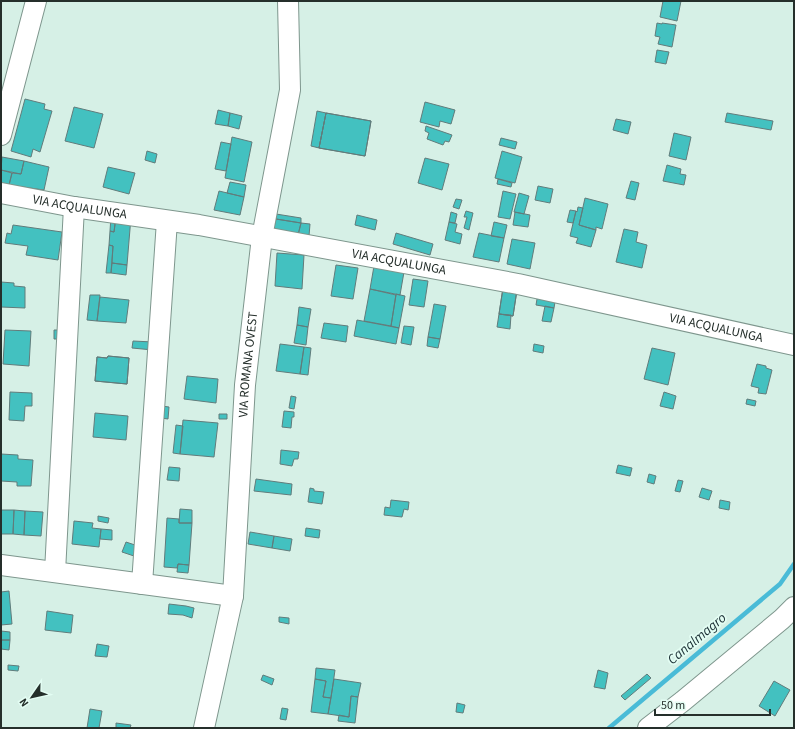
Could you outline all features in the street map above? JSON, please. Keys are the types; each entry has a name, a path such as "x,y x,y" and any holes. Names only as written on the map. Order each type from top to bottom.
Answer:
{"street":[{"path":"1,135 36,1"},
{"name":"VIA ROMANA OVEST","path":"204,728 233,596 245,385 262,237 290,90 288,1"},
{"name":"VIA ACQUALUNGA","path":"1,193 74,207 199,225 518,284 794,344"},
{"path":"55,572 74,207"},
{"path":"142,584 167,221"},
{"path":"1,565 233,596"},
{"path":"648,728 782,619 794,607"}],"building":[{"path":"663,1 681,1 677,21 660,17"},
{"path":"657,23 676,25 672,47 658,44 660,37 655,36"},
{"path":"657,50 669,52 666,64 655,62"},
{"path":"25,99 45,104 44,109 52,111 40,152 33,149 31,157 11,151"},
{"path":"425,102 455,110 451,124 440,121 439,127 420,122"},
{"path":"74,107 103,114 94,148 65,141"},
{"path":"218,110 230,113 228,126 215,124"},
{"path":"317,111 326,113 319,148 311,146"},
{"path":"230,113 242,116 239,129 228,126"},
{"path":"326,113 371,121 365,156 319,148"},
{"path":"326,113 371,121 365,156 319,148"},
{"path":"727,113 773,121 771,130 725,122"},
{"path":"616,119 631,122 628,134 613,130"},
{"path":"426,126 452,135 449,142 445,141 443,145 427,139 429,133 425,131"},
{"path":"674,133 691,137 686,160 669,156"},
{"path":"232,137 252,142 244,182 225,178"},
{"path":"501,138 517,142 515,149 499,145"},
{"path":"221,142 231,144 226,171 215,169"},
{"path":"147,151 157,154 155,163 145,160"},
{"path":"502,151 522,157 515,183 495,178"},
{"path":"2,157 24,161 21,174 1,170"},
{"path":"425,158 449,164 442,190 418,183"},
{"path":"24,161 49,167 44,190 9,185 12,173 21,174"},
{"path":"667,165 681,169 680,174 686,175 684,185 663,181"},
{"path":"108,167 135,173 129,194 103,187"},
{"path":"1,170 12,173 9,185 1,183"},
{"path":"498,179 512,183 511,187 497,184"},
{"path":"631,181 639,183 635,200 626,198"},
{"path":"230,182 246,185 244,197 227,193"},
{"path":"538,186 553,189 550,203 535,200"},
{"path":"219,191 244,197 240,215 214,210"},
{"path":"503,191 516,194 510,219 498,217"},
{"path":"519,193 529,196 524,214 514,212"},
{"path":"585,198 608,204 602,229 596,227 596,230 579,225"},
{"path":"456,199 462,200 459,209 453,207"},
{"path":"578,207 583,208 579,225 596,230 591,247 576,243 578,238 570,236"},
{"path":"570,210 576,211 573,223 567,222"},
{"path":"466,211 473,213 469,230 464,228 467,217 464,217"},
{"path":"451,212 457,214 455,223 449,222"},
{"path":"515,212 530,215 528,227 513,225"},
{"path":"276,214 301,218 301,223 276,219"},
{"path":"357,215 377,220 375,230 355,225"},
{"path":"111,216 116,217 114,232 110,231"},
{"path":"116,216 131,217 127,265 112,263 113,246 109,245 110,231 114,232"},
{"path":"276,219 301,223 298,235 273,231"},
{"path":"449,222 457,224 455,232 462,234 460,244 445,240"},
{"path":"494,222 507,225 504,238 491,236"},
{"path":"301,223 310,224 309,236 298,235"},
{"path":"13,225 62,232 58,260 26,255 28,246 5,243 7,233 11,234"},
{"path":"624,229 638,232 636,242 647,245 642,268 616,262"},
{"path":"396,233 433,244 430,255 393,244"},
{"path":"479,233 504,238 499,262 473,257"},
{"path":"512,239 535,243 530,269 507,264"},
{"path":"109,245 113,246 111,273 106,273"},
{"path":"277,253 304,255 302,289 275,286"},
{"path":"112,263 127,265 126,275 111,273"},
{"path":"336,265 358,268 353,299 331,296"},
{"path":"374,266 404,272 400,295 370,289"},
{"path":"413,279 428,281 424,307 409,305"},
{"path":"1,282 14,283 14,286 25,287 25,308 1,307"},
{"path":"503,288 517,290 513,316 499,314"},
{"path":"503,288 517,290 513,316 499,314"},
{"path":"370,289 396,295 391,326 364,321"},
{"path":"538,293 556,296 554,308 536,305"},
{"path":"396,294 405,296 399,328 391,326"},
{"path":"90,295 100,295 97,321 87,320"},
{"path":"100,297 129,300 126,323 97,321"},
{"path":"434,304 446,306 440,339 428,337"},
{"path":"545,306 554,308 551,322 542,321"},
{"path":"299,307 311,309 308,327 297,325"},
{"path":"499,314 511,315 510,329 497,327"},
{"path":"357,320 399,328 396,344 354,336"},
{"path":"324,323 348,326 346,342 321,338"},
{"path":"297,325 308,327 306,345 294,343"},
{"path":"404,326 414,327 411,345 401,343"},
{"path":"5,330 31,331 29,366 3,364"},
{"path":"54,330 60,330 59,339 54,339"},
{"path":"428,337 440,339 438,348 427,346"},
{"path":"133,341 153,342 153,350 132,348"},
{"path":"280,344 304,347 300,374 276,371"},
{"path":"534,344 544,346 543,353 533,351"},
{"path":"304,347 311,348 308,375 300,374"},
{"path":"652,348 675,353 668,385 644,379"},
{"path":"108,356 129,358 127,384 95,381 97,357 107,358"},
{"path":"108,356 129,358 127,384 95,381 97,357 107,358"},
{"path":"757,364 766,366 766,368 772,370 766,394 758,393 759,388 751,386"},
{"path":"187,376 218,379 216,403 184,399"},
{"path":"10,392 32,393 32,406 25,406 24,421 9,420"},
{"path":"664,392 676,396 673,409 660,406"},
{"path":"291,396 296,397 294,409 289,408"},
{"path":"747,399 756,401 755,406 746,404"},
{"path":"162,406 169,407 168,419 161,418"},
{"path":"284,411 294,412 291,428 282,427"},
{"path":"95,413 128,416 126,440 93,437"},
{"path":"219,414 227,414 227,419 219,419"},
{"path":"183,420 218,423 214,457 180,454"},
{"path":"176,425 183,426 180,454 173,453"},
{"path":"281,450 299,452 298,459 294,459 292,466 280,464"},
{"path":"1,454 18,455 18,459 33,460 31,486 17,486 17,482 1,481"},
{"path":"618,465 632,468 630,476 616,473"},
{"path":"169,467 180,468 179,481 167,480"},
{"path":"649,474 656,476 654,484 647,482"},
{"path":"256,479 292,484 291,495 254,491"},
{"path":"678,480 683,481 680,492 675,491"},
{"path":"310,488 314,489 314,491 324,492 322,504 308,502"},
{"path":"702,488 712,491 709,500 699,497"},
{"path":"391,500 409,502 408,510 404,509 402,517 384,515 385,507 390,508"},
{"path":"720,500 730,502 729,510 719,508"},
{"path":"180,509 192,510 192,523 179,523"},
{"path":"1,510 14,510 13,534 1,534"},
{"path":"14,510 25,511 24,535 13,534"},
{"path":"25,511 43,512 41,536 24,535"},
{"path":"98,516 109,518 108,523 98,521"},
{"path":"167,518 179,519 179,523 192,523 189,565 178,564 177,568 164,567"},
{"path":"74,521 93,523 92,528 101,529 99,547 72,544"},
{"path":"306,528 320,530 319,538 305,536"},
{"path":"101,529 112,530 112,540 100,539"},
{"path":"250,532 274,536 272,548 248,544"},
{"path":"274,536 292,539 290,551 272,548"},
{"path":"126,542 138,546 134,556 122,552"},
{"path":"178,564 189,565 188,573 177,572"},
{"path":"9,591 12,624 1,625 1,592"},
{"path":"169,604 194,608 192,618 183,615 168,614"},
{"path":"47,611 73,615 71,633 45,630"},
{"path":"279,617 289,618 289,624 279,622"},
{"path":"1,631 10,632 10,640 1,640"},
{"path":"1,640 10,640 9,650 1,649"},
{"path":"97,644 109,646 107,657 95,656"},
{"path":"8,665 19,666 18,671 8,670"},
{"path":"316,668 335,670 331,698 323,697 326,681 315,679"},
{"path":"598,670 608,673 605,689 594,687"},
{"path":"647,674 651,678 625,700 621,696"},
{"path":"263,675 274,679 272,685 261,680"},
{"path":"315,679 326,681 323,697 331,698 328,714 311,712"},
{"path":"334,679 361,683 358,697 351,696 349,717 328,714"},
{"path":"774,681 790,690 775,716 759,706"},
{"path":"351,696 358,697 355,723 338,721 339,715 349,717"},
{"path":"457,703 465,705 463,713 456,712"},
{"path":"282,708 288,709 286,720 280,719"},
{"path":"90,709 102,711 99,728 87,728"},
{"path":"116,723 131,725 130,728 116,728"}],"waterway":[{"name":"Canalmagro","path":"609,728 780,584 794,564"}]}
